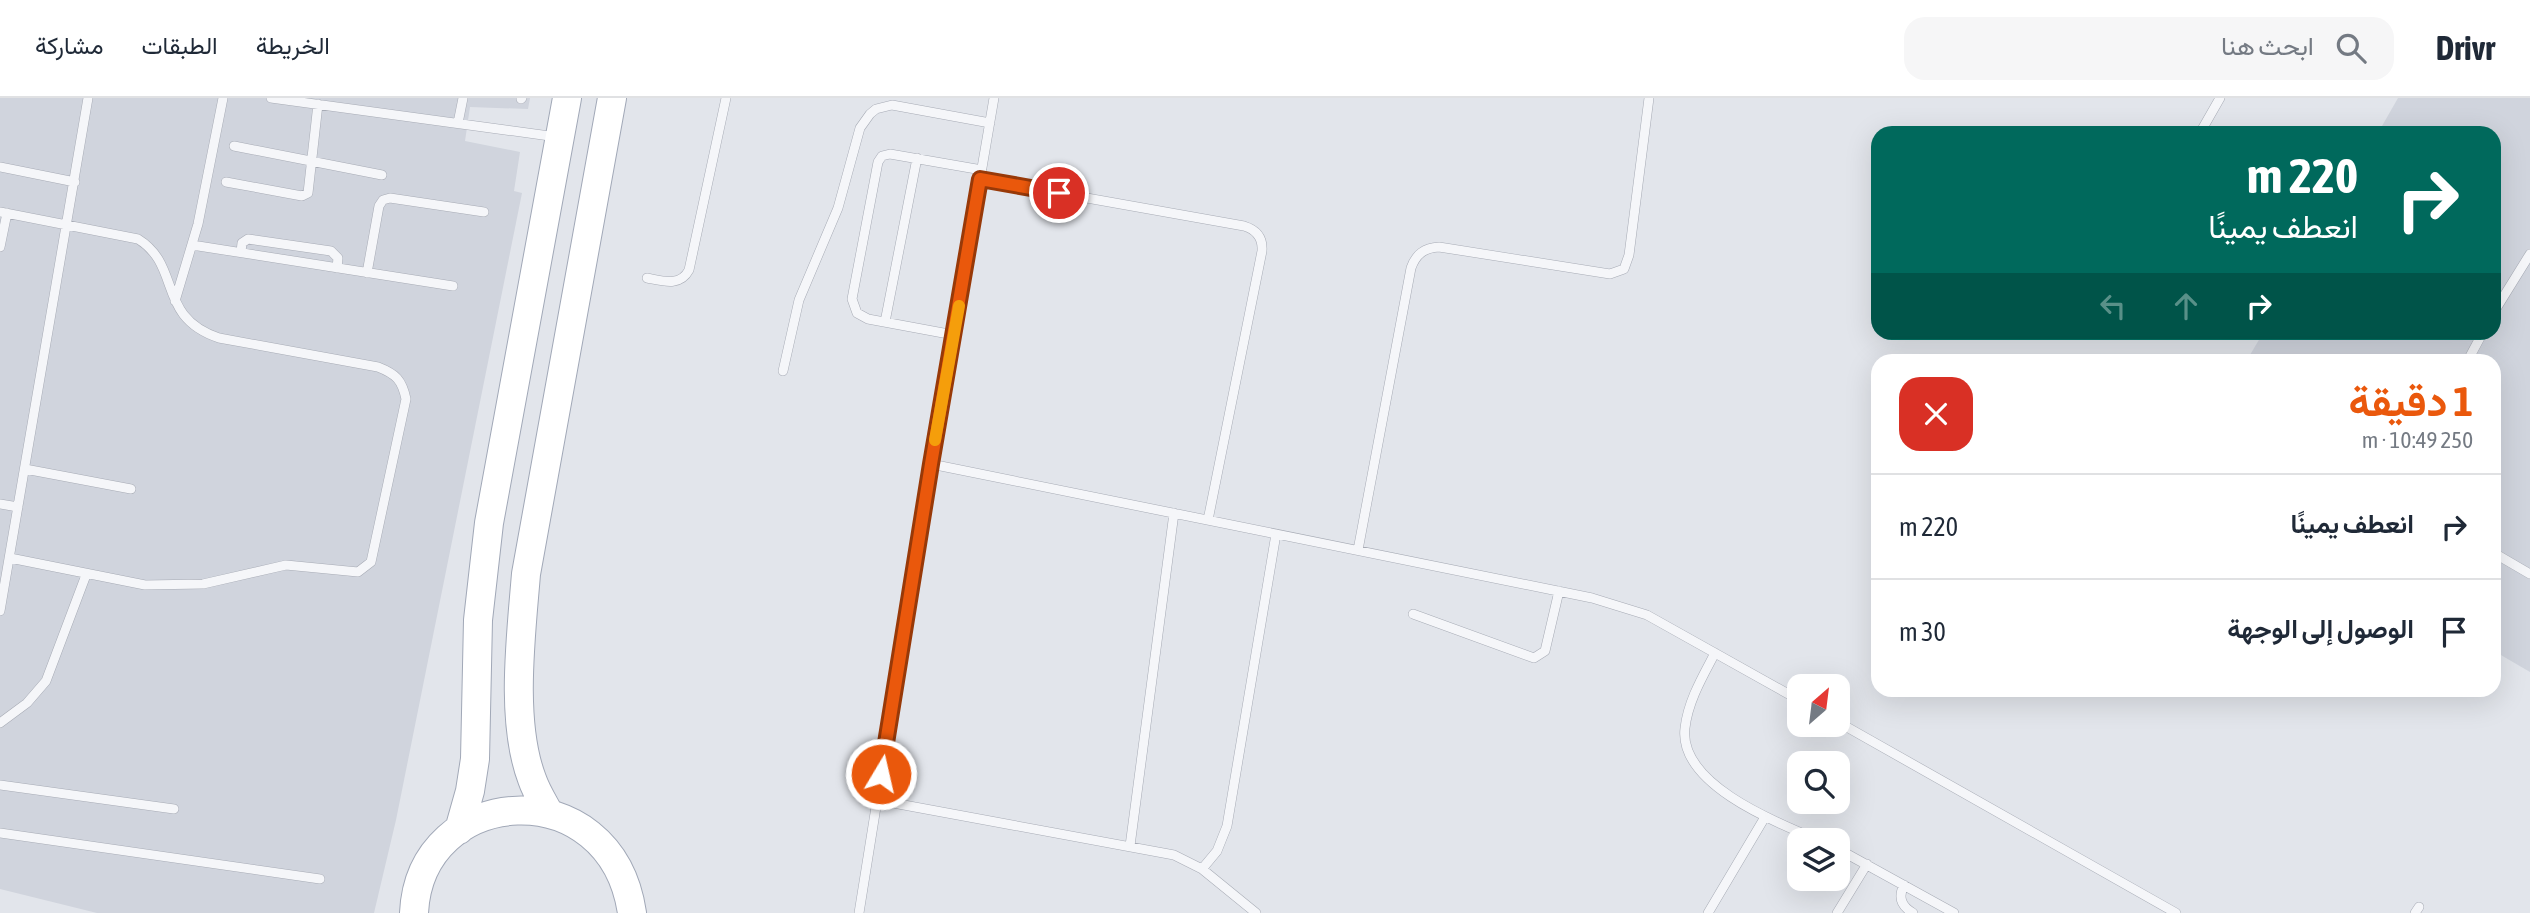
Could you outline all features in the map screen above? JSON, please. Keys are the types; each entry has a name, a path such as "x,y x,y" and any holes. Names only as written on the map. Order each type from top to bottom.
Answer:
{"main road":[{"path":"459,830 470,791 475,759 478,620 487,535 567,98"},
{"path":"549,813 532,780 521,727 522,630 526,574 612,98"},
{"path":"414,913 424,870 445,842 459,830 487,816 518,810 549,813 581,827 607,850 625,879 632,913"}],"lane":[{"path":"0,611 88,98"},
{"path":"175,301 192,245 223,98"},
{"path":"271,98 560,137"},
{"path":"458,123 463,98"},
{"path":"647,278 677,281 689,270 726,98"},
{"path":"859,913 931,464 994,98"},
{"path":"1358,550 1408,281 1415,259 1429,248 1439,247 1610,274 1624,269 1629,255 1649,98"},
{"path":"2204,126 2220,98"},
{"path":"226,182 305,195 309,190 318,104"},
{"path":"783,371 799,300 838,208 864,120 876,109 892,106 989,123"},
{"path":"234,146 382,175"},
{"path":"954,335 862,316 852,304 878,162 886,154 917,158 981,175 1244,226 1255,232 1259,236 1262,251 1208,520"},
{"path":"885,322 917,158"},
{"path":"0,167 75,182"},
{"path":"367,272 379,206 383,200 390,198 484,212"},
{"path":"0,247 4,213 131,237 147,244 159,259 175,301 191,324 202,332 219,338 378,367 394,373 402,383 406,399 372,562 358,572 282,565 203,584 145,585 10,558"},
{"path":"241,253 242,243 248,239 318,249 337,255 337,268"},
{"path":"192,245 453,286"},
{"path":"2501,301 2530,254"},
{"path":"931,464 1559,591 1647,615 1787,693"},
{"path":"25,469 131,489"},
{"path":"0,504 18,508"},
{"path":"1130,846 1174,513"},
{"path":"1202,869 1217,851 1227,826 1276,534"},
{"path":"2501,557 2530,574"},
{"path":"0,723 27,702 46,681 86,575"},
{"path":"1413,614 1534,658 1545,651 1559,591"},
{"path":"1715,653 1688,713 1685,731 1688,747 1695,763 1707,778 1742,804 1790,828"},
{"path":"1850,729 2176,913"},
{"path":"0,785 174,810"},
{"path":"877,800 1174,855 1202,869 1256,913"},
{"path":"1708,913 1765,817"},
{"path":"0,833 320,879"},
{"path":"1850,855 1954,913"},
{"path":"1838,913 1867,864"},
{"path":"1904,885 1901,901 1913,913"}],"shaded area":[{"path":"0,98 530,98 528,109 470,107 465,141 520,152 514,191 522,193 396,820 374,913 97,913 0,889"},
{"path":"2398,98 2530,98 2530,672 2501,655 2501,354 2251,354 2259,340 2501,340 2501,126 2382,126"}],"slow traffic":[{"path":"935,440 959,306"}],"route":[{"path":"881,774 980,179 1059,193"}]}
